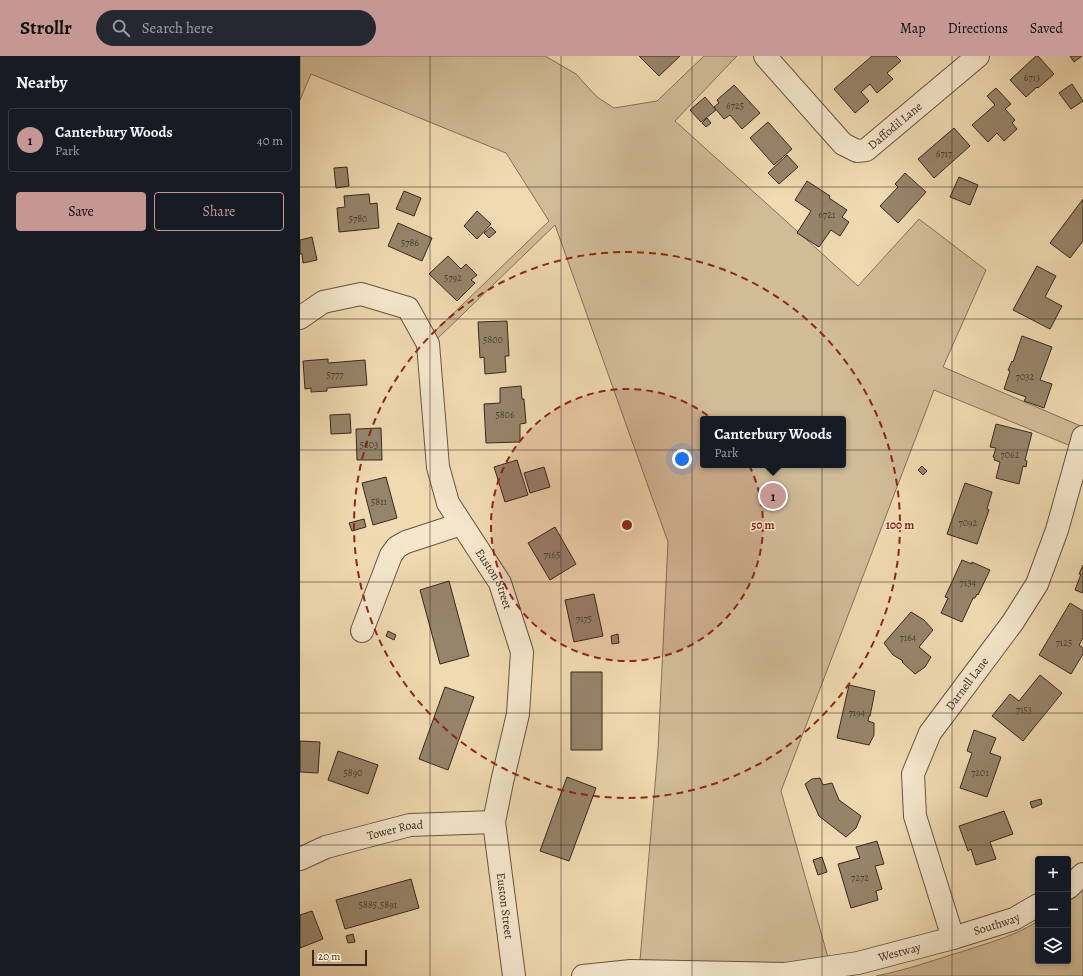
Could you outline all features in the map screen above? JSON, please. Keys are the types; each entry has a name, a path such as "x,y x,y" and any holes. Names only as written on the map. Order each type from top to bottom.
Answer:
{"street":[{"name":"Daffodil Lane","path":"765,56 843,144 857,150 866,150 978,56"},
{"name":"Euston Street","path":"300,318 323,302 361,294 408,308 428,344 438,467 448,503 500,583 522,652 518,714 494,822 514,976"},
{"name":"Darnell Lane","path":"953,938 915,816 913,774 930,733 1013,622 1037,584 1057,530 1083,437"},
{"path":"362,631 391,555 397,547 406,542 461,524"},
{"name":"Tower Road","path":"300,859 326,847 410,825 494,822"},
{"path":"1071,885 1083,874"},
{"name":"Southway","path":"953,938 1014,919 1035,907"},
{"name":"Westway","path":"584,976 631,972 784,974 858,963 953,938"}],"shaded area":[{"path":"300,56 545,56 576,74 597,97 614,108 657,101 704,56 737,56 675,121 858,286 919,219 986,270 943,367 1083,427 1083,451 934,390 781,791 829,961 792,964 640,960 658,750 668,542 555,225 436,340 434,332 549,221 506,153 311,74 300,100"},
{"path":"1083,889 1083,976 876,976 911,968 994,941 1013,934 1035,923 1035,964 1071,964 1071,899"}],"building":[{"path":"639,56 680,56 659,76"},
{"path":"872,56 896,56 901,61 887,73 893,79 877,93 870,84 861,92 869,101 855,113 834,89"},
{"path":"1036,56 1038,56 1054,74 1026,97 1010,80"},
{"path":"1070,56 1082,56 1074,62"},
{"path":"1072,84 1083,101 1071,109 1059,93"},
{"path":"734,85 760,113 742,129 730,115 724,119 714,107 719,103 717,100"},
{"path":"996,88 1011,104 1005,109 1015,120 1012,123 1017,129 1004,141 997,133 988,142 972,125 995,105 987,96"},
{"path":"705,97 716,110 701,122 690,110"},
{"path":"707,118 711,123 706,127 702,123"},
{"path":"768,122 792,149 774,165 750,138"},
{"path":"954,128 970,146 934,178 918,159"},
{"path":"787,155 798,167 779,184 768,173"},
{"path":"347,167 349,186 336,188 334,168"},
{"path":"905,173 926,192 898,223 880,206 898,187 895,184"},
{"path":"959,177 978,185 970,205 950,197"},
{"path":"807,181 830,196 829,198 847,210 842,217 849,222 840,236 831,230 819,247 797,233 811,211 795,200"},
{"path":"404,191 421,198 414,216 396,209"},
{"path":"369,194 370,204 377,203 379,228 339,232 337,208 345,207 344,196"},
{"path":"1083,199 1083,241 1070,258 1050,243"},
{"path":"477,211 491,224 477,239 464,226"},
{"path":"398,223 432,238 422,261 388,246"},
{"path":"491,227 496,232 489,238 484,233"},
{"path":"312,237 317,260 303,263 302,254 300,254 300,240"},
{"path":"448,256 461,269 466,264 477,275 471,280 475,283 457,301 429,274"},
{"path":"1037,266 1056,276 1045,297 1062,306 1050,329 1013,310"},
{"path":"507,321 509,356 505,356 506,372 485,374 484,357 480,358 478,322"},
{"path":"1022,336 1052,347 1040,380 1052,384 1044,408 1024,401 1026,397 1004,389 1010,371 1008,370 1012,361 1013,362"},
{"path":"328,359 328,363 365,360 367,385 327,388 327,391 311,392 311,388 305,389 303,361"},
{"path":"521,386 522,399 524,399 526,423 520,424 520,442 486,443 484,404 500,403 500,388"},
{"path":"350,414 351,433 331,434 330,415"},
{"path":"996,424 1032,433 1025,460 1027,461 1026,467 1023,466 1019,484 996,478 1000,462 994,460 995,458 993,457 996,448 990,447"},
{"path":"381,428 382,460 357,460 356,429"},
{"path":"517,460 528,495 505,502 494,467"},
{"path":"922,466 927,471 923,475 918,470"},
{"path":"544,467 550,487 530,493 524,473"},
{"path":"386,477 397,518 373,525 362,483"},
{"path":"965,483 992,492 987,509 989,510 977,544 947,534"},
{"path":"364,519 366,527 352,531 349,523"},
{"path":"555,527 576,564 550,580 528,543"},
{"path":"962,560 972,564 972,562 990,570 978,595 977,594 975,598 973,598 962,622 941,613 948,598 945,597"},
{"path":"1083,565 1083,593 1075,590"},
{"path":"449,581 469,656 440,664 420,590"},
{"path":"594,594 603,636 574,642 565,600"},
{"path":"1070,603 1083,611 1083,638 1079,645 1083,648 1083,654 1071,674 1039,655"},
{"path":"911,612 924,620 933,630 919,647 931,657 925,667 915,674 902,662 903,661 893,655 884,643"},
{"path":"388,631 396,635 394,640 386,636"},
{"path":"618,634 619,643 612,644 611,636"},
{"path":"571,672 602,672 602,750 571,750"},
{"path":"1040,675 1062,693 1023,741 992,716 1010,694 1019,701"},
{"path":"849,685 875,691 868,721 874,723 874,735 869,745 837,738"},
{"path":"445,687 474,697 448,770 419,759"},
{"path":"974,730 996,738 990,753 1001,757 987,797 960,788 972,753 967,751"},
{"path":"300,741 320,742 318,773 300,772"},
{"path":"338,751 378,765 368,794 328,780"},
{"path":"567,777 596,788 569,861 540,851"},
{"path":"820,778 823,785 832,783 839,800 861,816 856,828 846,837 819,816 805,784 812,779"},
{"path":"1041,799 1042,804 1032,808 1030,802"},
{"path":"1004,811 1013,834 990,842 996,859 976,865 971,849 968,851 959,826"},
{"path":"877,841 884,864 875,866 882,889 876,891 878,900 851,908 838,864 860,858 856,847"},
{"path":"822,857 827,872 818,875 813,860"},
{"path":"411,879 419,908 345,929 336,900"},
{"path":"312,911 323,939 300,948 300,915"},
{"path":"353,934 355,942 348,943 346,936"}],"place":[{"name":"Canterbury Woods","path":"773,496"}]}
